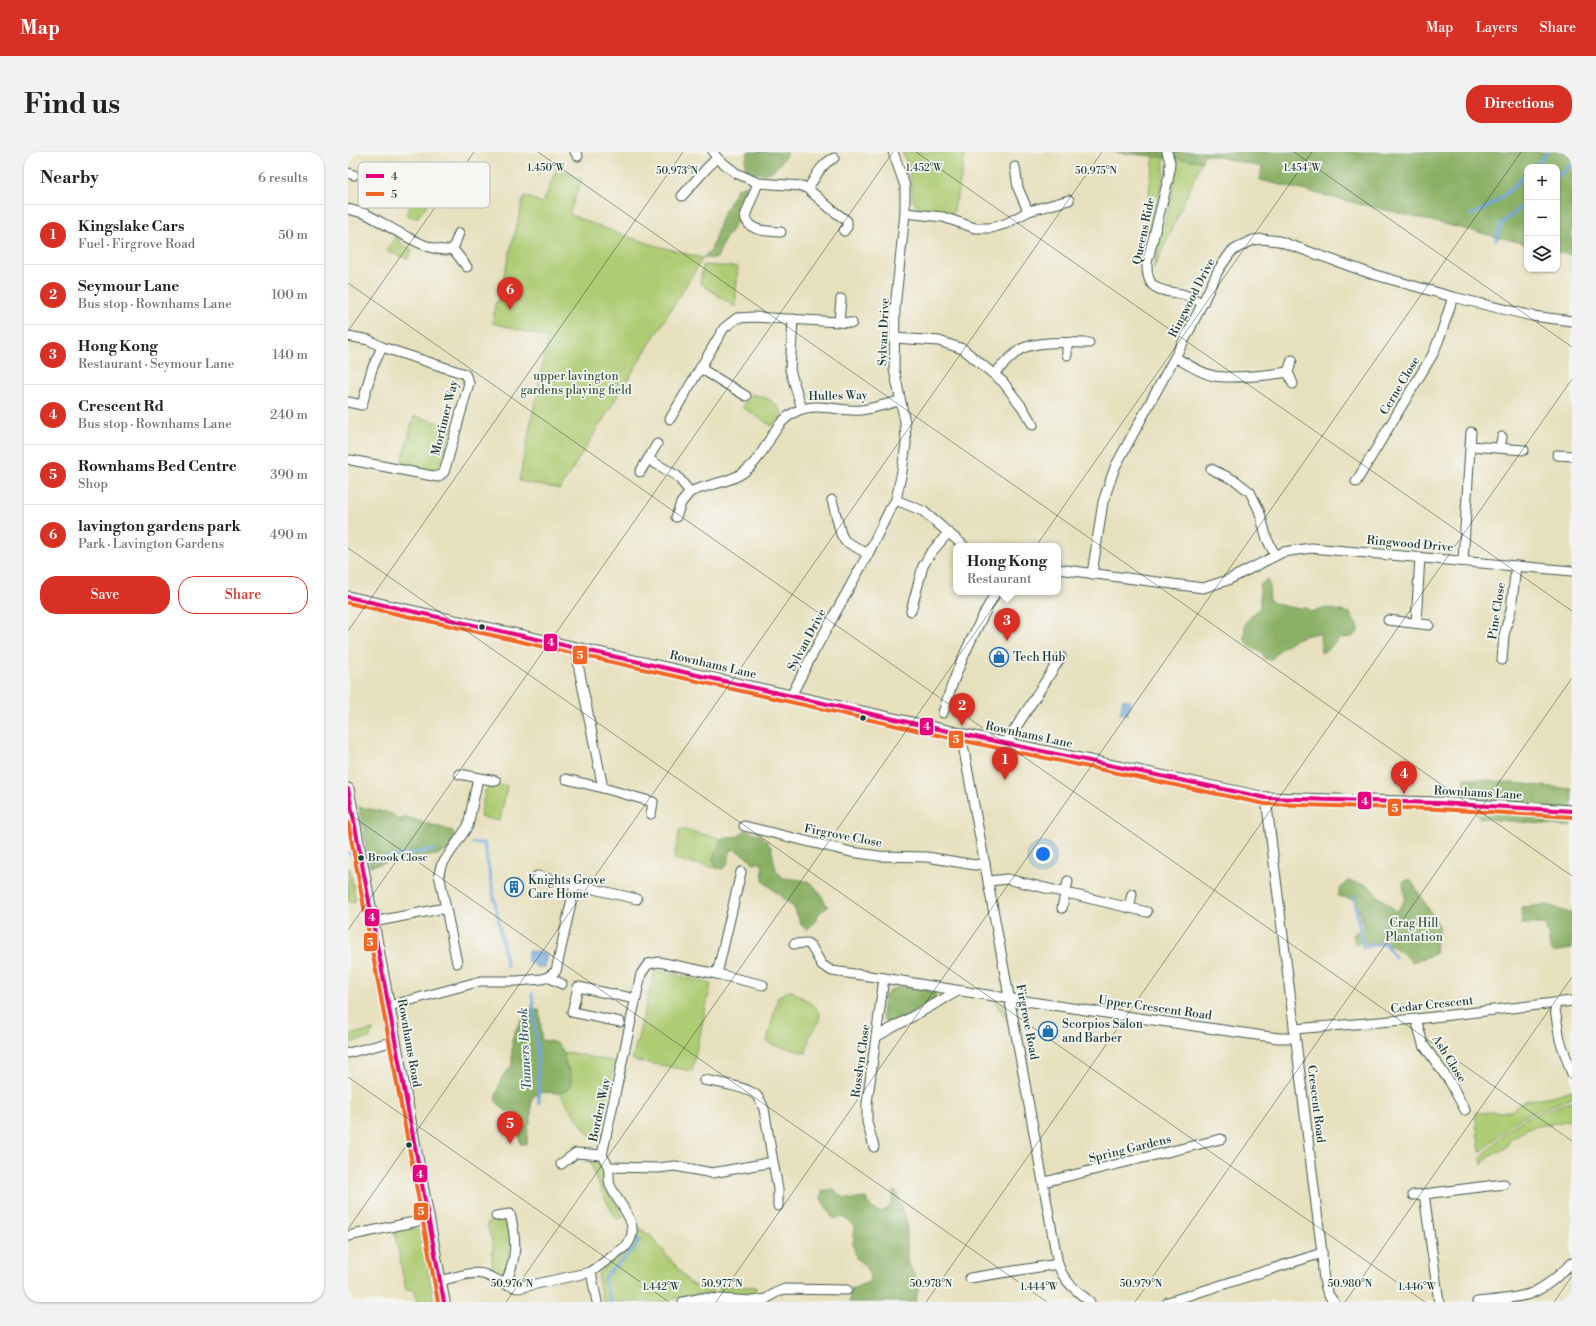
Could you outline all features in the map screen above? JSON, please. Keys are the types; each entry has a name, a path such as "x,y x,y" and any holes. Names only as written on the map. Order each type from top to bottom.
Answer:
{"street":[{"name":"Sylvan Drive","path":"791,696 810,656 868,554 896,500 902,471 906,444 905,422 899,401 894,369 894,338 905,213 905,186 893,152"},
{"name":"Queens Ride","path":"1167,152 1170,162 1169,176 1147,263 1147,271 1151,282 1159,290 1183,295 1203,303"},
{"path":"682,196 706,169 715,155 736,173 758,183 802,186 808,189 847,221 847,227 844,231"},
{"path":"808,189 822,166 827,161 834,158"},
{"path":"1015,167 1018,188 1028,211"},
{"path":"758,183 745,216 746,221 748,225 755,229 781,232"},
{"path":"905,213 943,217 975,228 991,228 1005,224 1028,211 1069,200"},
{"path":"348,209 364,214 416,242 443,250 453,249"},
{"path":"453,249 459,233"},
{"name":"Ringwood Drive","path":"1092,574 1101,512 1108,485 1122,452 1175,357 1219,269 1231,252 1246,243 1262,239 1287,243 1365,272 1453,297 1532,316 1572,321"},
{"path":"453,249 467,267"},
{"name":"Cerne Close","path":"1356,482 1433,354 1453,297"},
{"path":"839,322 841,299"},
{"path":"670,419 724,328 737,318 754,317 852,323"},
{"path":"793,319 790,370 802,409"},
{"name":"Mortimer Way","path":"348,336 369,340 382,347 465,374 469,383 444,472 438,477 351,460"},
{"path":"894,338 939,341 952,344 963,349 1003,382 1033,425"},
{"path":"1067,343 1067,355"},
{"path":"994,374 1021,350 1034,344 1089,343"},
{"path":"348,402 362,405 372,369 382,347"},
{"path":"1175,357 1214,376 1242,376 1288,372"},
{"path":"1292,360 1288,372 1293,384"},
{"path":"700,368 746,396"},
{"name":"Hulles Way","path":"690,492 728,481 741,474 752,465 779,424 794,412 821,406 861,410 899,401"},
{"path":"1462,561 1471,432"},
{"path":"1500,448 1502,437"},
{"path":"640,472 657,444"},
{"path":"1470,446 1524,450"},
{"path":"1557,455 1572,456"},
{"path":"648,459 677,476 690,492 681,503 676,517"},
{"path":"1211,469 1236,481 1250,492 1257,506 1274,556"},
{"path":"832,500 841,534 845,541 868,554"},
{"path":"896,500 923,511 960,543"},
{"path":"911,611 923,566 930,554 948,533"},
{"name":"Ringwood Drive","path":"1061,569 1203,588 1228,580 1274,556 1292,550 1312,548 1572,571"},
{"path":"1416,623 1420,557"},
{"name":"Pine Close","path":"1502,660 1504,635 1511,609 1516,566"},
{"path":"943,713 948,694 958,668 978,624 994,595"},
{"name":"Rownhams Lane","path":"348,597 961,734 1266,798 1437,804 1572,811"},
{"path":"1388,620 1429,625"},
{"path":"581,649 578,660 579,669 603,788"},
{"path":"1006,743 1061,657"},
{"name":"Firgrove Road","path":"961,734 1011,999 1058,1264 1061,1274 1068,1283 1090,1302"},
{"path":"459,774 496,781"},
{"path":"457,963 439,874 442,866 468,826 478,778"},
{"path":"566,780 603,788 653,802 651,814"},
{"name":"Rownhams Road","path":"348,789 444,1302"},
{"name":"Crescent Road","path":"1266,798 1322,1253"},
{"name":"Firgrove Close","path":"744,826 851,852 879,856 926,857 975,865 985,863"},
{"path":"717,974 741,872"},
{"path":"537,876 637,900"},
{"path":"989,881 1007,879 1147,912"},
{"path":"1062,908 1068,881"},
{"path":"388,1006 481,981 517,981 542,979 548,977 556,971 575,885"},
{"path":"1129,908 1132,894"},
{"path":"373,922 445,908"},
{"path":"794,944 807,943 811,946 822,965 833,971 1011,999"},
{"name":"Borden Way","path":"440,1280 471,1274 482,1274 518,1288 591,1272 626,1246 633,1233 632,1223 613,1194 609,1181 609,1167 602,1155 641,974 648,964 659,962 763,985"},
{"path":"548,977 562,984"},
{"name":"Rosslyn Close","path":"874,1147 867,1122 866,1103 884,978"},
{"path":"620,1022 572,1012 578,987 636,999"},
{"path":"876,1037 958,991"},
{"name":"Upper Crescent Road","path":"1011,999 1278,1038 1295,1034"},
{"name":"Cedar Crescent","path":"1295,1034 1572,1001"},
{"path":"1554,1003 1560,1040 1572,1074"},
{"name":"Ash Close","path":"1416,1019 1423,1044 1450,1082 1464,1110"},
{"path":"348,1053 395,1041"},
{"path":"704,1080 744,1089 755,1094 760,1101 764,1108 778,1189 778,1206"},
{"name":"Spring Gardens","path":"1044,1182 1221,1139"},
{"path":"561,1164 576,1153 602,1155"},
{"path":"609,1167 658,1168 675,1166 712,1172 773,1162"},
{"path":"1413,1195 1504,1184"},
{"path":"1424,1194 1439,1302"},
{"path":"496,1216 510,1214 515,1234 516,1248 513,1263 505,1284"},
{"path":"348,1236 428,1218"},
{"path":"1168,1302 1322,1253 1325,1287 1330,1298 1334,1302"},
{"path":"1478,1302 1518,1297 1533,1292 1552,1281 1572,1263"},
{"path":"970,1278 1058,1264"},
{"path":"591,1272 597,1302"},
{"path":"684,1302 702,1298 754,1301 766,1299 775,1292 785,1289 847,1290"}],"green space":[{"path":"748,152 788,152 780,164 771,172 760,174 746,170 745,162"},
{"path":"902,152 965,152 953,214 927,211 916,205 913,200 909,168"},
{"path":"1111,152 1572,152 1572,255 1560,253 1560,164 1524,164 1524,243 1260,180 1262,167 1204,154 1202,161"},
{"path":"1154,156 1164,157 1164,175 1144,259 1139,262"},
{"path":"1173,158 1202,161 1154,269 1157,247 1174,183"},
{"name":"upper lavington gardens playing field","path":"557,168 582,180 569,214 635,239 703,258 560,489 519,481 548,338 493,323 495,304 503,293 504,275 524,196 543,203"},
{"path":"746,185 751,190 736,223 724,241 717,258 703,258 712,248 721,218 737,189"},
{"path":"409,208 424,208 417,218 406,215"},
{"path":"395,236 402,245 412,249 408,259 387,251"},
{"path":"703,265 738,267 735,307 700,283"},
{"path":"751,394 770,400 783,414 772,426 742,407"},
{"path":"414,416 452,426 440,468 436,471 432,472 401,465"},
{"path":"1267,579 1270,587 1269,600 1287,607 1307,608 1311,612 1327,608 1350,613 1360,630 1352,637 1340,638 1330,648 1321,653 1320,633 1299,638 1281,648 1272,659 1265,659 1262,652 1250,647 1244,639 1245,623 1260,607 1260,585"},
{"path":"1465,778 1572,789 1572,827 1479,818 1465,800"},
{"path":"500,785 507,786 500,821 480,817 485,791 487,788"},
{"path":"359,807 390,813 400,820 406,817 453,831 455,838 449,850 437,855 409,858 370,866"},
{"path":"680,829 722,839 713,858 716,868 674,859"},
{"path":"745,830 761,835 771,847 776,870 783,878 807,881 815,887 823,898 828,907 819,913 816,920 807,930 802,926 794,908 763,881 762,862 754,864 750,859 734,849 730,852 728,864 723,869 716,868 713,858 722,839 739,836"},
{"path":"348,868 350,869 356,901 348,902"},
{"name":"Crag Hill Plantation","path":"1410,879 1440,927 1436,940 1435,954 1412,962 1399,950 1386,944 1355,944 1353,935 1364,926 1354,899 1338,896 1340,889 1347,881 1368,885 1397,912 1405,899 1403,882"},
{"path":"1548,905 1572,914 1572,949 1552,952 1545,924 1522,924 1521,907"},
{"path":"655,970 711,984 692,1071 632,1060"},
{"path":"903,986 935,992 935,1000 892,1024 886,1022 882,1017 885,996 891,990"},
{"path":"792,991 816,1007 820,1015 818,1023 810,1035 806,1053 773,1045 767,1041 778,997 785,992"},
{"path":"995,1002 1001,1004 1005,1008 1007,1020"},
{"path":"531,1009 539,1010 541,1040 558,1044 562,1049 565,1063 570,1073 571,1082 568,1090 559,1093 539,1092 531,1099 531,1122 528,1125 527,1144 520,1144 517,1111 505,1111 495,1100 501,1079 512,1065 512,1040 515,1031"},
{"path":"374,1030 369,1038 348,1043 348,1035"},
{"path":"567,1052 615,1062 597,1140 592,1139 559,1093 568,1090 570,1071 564,1062 564,1054"},
{"path":"1572,1090 1572,1098 1523,1116 1482,1151 1480,1151 1475,1113 1511,1111 1524,1101 1556,1095"},
{"path":"1572,1101 1572,1120 1528,1128 1509,1141 1506,1148 1487,1158 1482,1165 1481,1157 1507,1131 1525,1118"},
{"path":"590,1159 595,1160 598,1163 608,1193 624,1217 617,1220 598,1183"},
{"path":"833,1189 844,1198 866,1198 872,1208 879,1212 887,1210 892,1203 893,1191 897,1192 907,1223 907,1261 919,1283 916,1302 849,1302 851,1289 871,1281 867,1268 856,1258 853,1243 855,1226 843,1217 834,1219 821,1199 822,1191"},
{"path":"507,1218 509,1221 510,1248 508,1261 503,1275 492,1270 493,1247 487,1223"},
{"path":"405,1227 414,1228 422,1233 434,1302 417,1302 414,1289 406,1290 394,1230"},
{"path":"638,1227 651,1236 690,1283 695,1286 713,1287 712,1294 683,1296 664,1302 603,1302 598,1279 599,1273 611,1262 630,1249 637,1236"},
{"path":"720,1286 756,1287 755,1296 720,1294"}],"water":[{"path":"1123,699 1131,701 1127,715 1120,713"},
{"path":"528,951 545,953 547,955 544,967 536,967 532,962 528,962"}],"waterway":[{"path":"1536,164 1548,152"},
{"path":"1560,174 1572,164"},
{"path":"1470,215 1479,212 1494,203 1524,176"},
{"path":"1496,240 1501,224 1524,205"},
{"name":"Tanners Brook","path":"473,843 484,843 507,967"},
{"path":"371,860 434,850"},
{"path":"1354,895 1363,947 1385,943 1395,957"},
{"name":"Tanners Brook","path":"532,994 537,1048 539,1103"},
{"path":"611,1302 604,1280 605,1276 635,1248 638,1242 638,1236"}],"transit line":[{"name":"4","path":"348,597 961,734 1266,798 1437,803 1572,811"},
{"name":"5","path":"348,603 960,740 1265,804 1437,809 1572,817"},
{"name":"4","path":"348,789 444,1302"},
{"name":"5","path":"348,822 438,1302"}],"place":[{"name":"lavington gardens park","path":"510,310"},
{"name":"Hong Kong","path":"1007,641"},
{"name":"Tech Hub","path":"999,657"},
{"name":"Seymour Lane","path":"962,726"},
{"name":"Kingslake Cars","path":"1005,780"},
{"name":"Crescent Rd","path":"1404,794"},
{"name":"Brook Close","path":"361,858"},
{"name":"Knights Grove Care Home","path":"514,887"},
{"name":"Scorpios Salon and Barber","path":"1048,1031"},
{"name":"Rownhams Bed Centre","path":"510,1144"}]}
